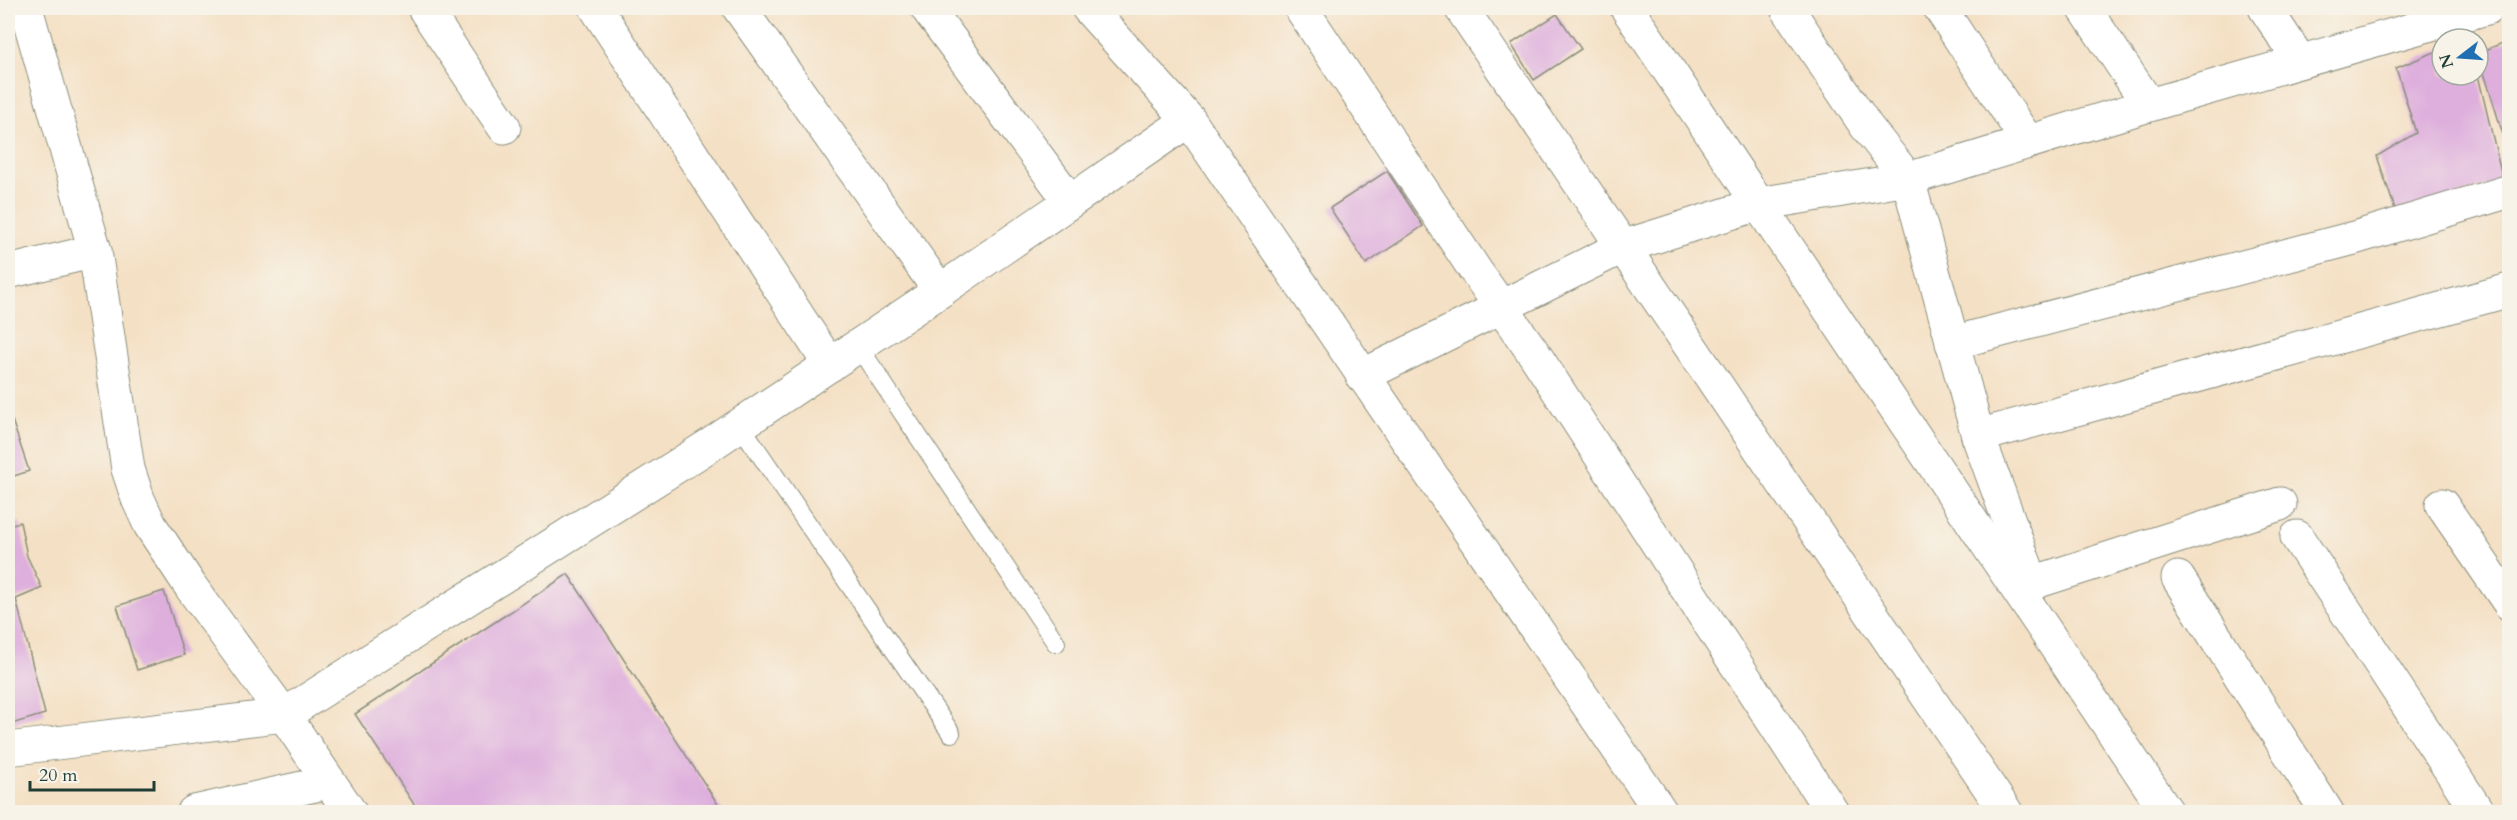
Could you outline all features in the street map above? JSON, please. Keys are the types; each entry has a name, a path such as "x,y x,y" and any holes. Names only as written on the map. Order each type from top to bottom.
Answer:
{"street":[{"path":"26,8 95,251 128,469 138,499 150,525 191,586 284,715 350,813"},
{"path":"424,8 504,126"},
{"path":"596,8 830,365"},
{"path":"739,8 940,291"},
{"path":"927,8 1070,201"},
{"path":"1088,8 1189,120 1661,813"},
{"path":"1301,8 1500,308 1535,355 1832,813"},
{"path":"1461,8 2006,813"},
{"path":"1627,8 2167,813"},
{"path":"1787,8 1866,126 1908,179 1978,436 2032,583 2280,504"},
{"path":"1940,8 2028,142"},
{"path":"2084,8 2149,105"},
{"path":"2265,8 2300,61"},
{"path":"1362,376 1622,247 1759,204 1908,179 2149,105 2487,8"},
{"path":"8,749 284,715 740,425 1189,120"},
{"path":"1952,343 2354,238 2510,191"},
{"path":"8,272 95,251"},
{"path":"1978,436 2510,290"},
{"path":"2442,505 2510,604"},
{"path":"2297,537 2478,813"},
{"path":"2178,578 2327,813"},
{"path":"194,813 329,782"}],"lane":[{"path":"858,346 1056,643"},
{"path":"740,425 951,732"}],"building":[{"path":"1557,14 1581,49 1534,80 1511,44"},
{"path":"2510,40 2510,154 2488,87 2490,48"},
{"path":"2430,54 2430,87 2481,87 2503,180 2398,218 2377,156 2416,133 2396,68"},
{"path":"1387,171 1423,226 1366,264 1330,208"},
{"path":"8,408 29,471 8,478"},
{"path":"20,522 27,556 42,588 16,599 45,714 8,725 8,525"},
{"path":"568,574 723,812 419,812 355,714"},
{"path":"164,591 184,655 137,670 117,606"}]}
